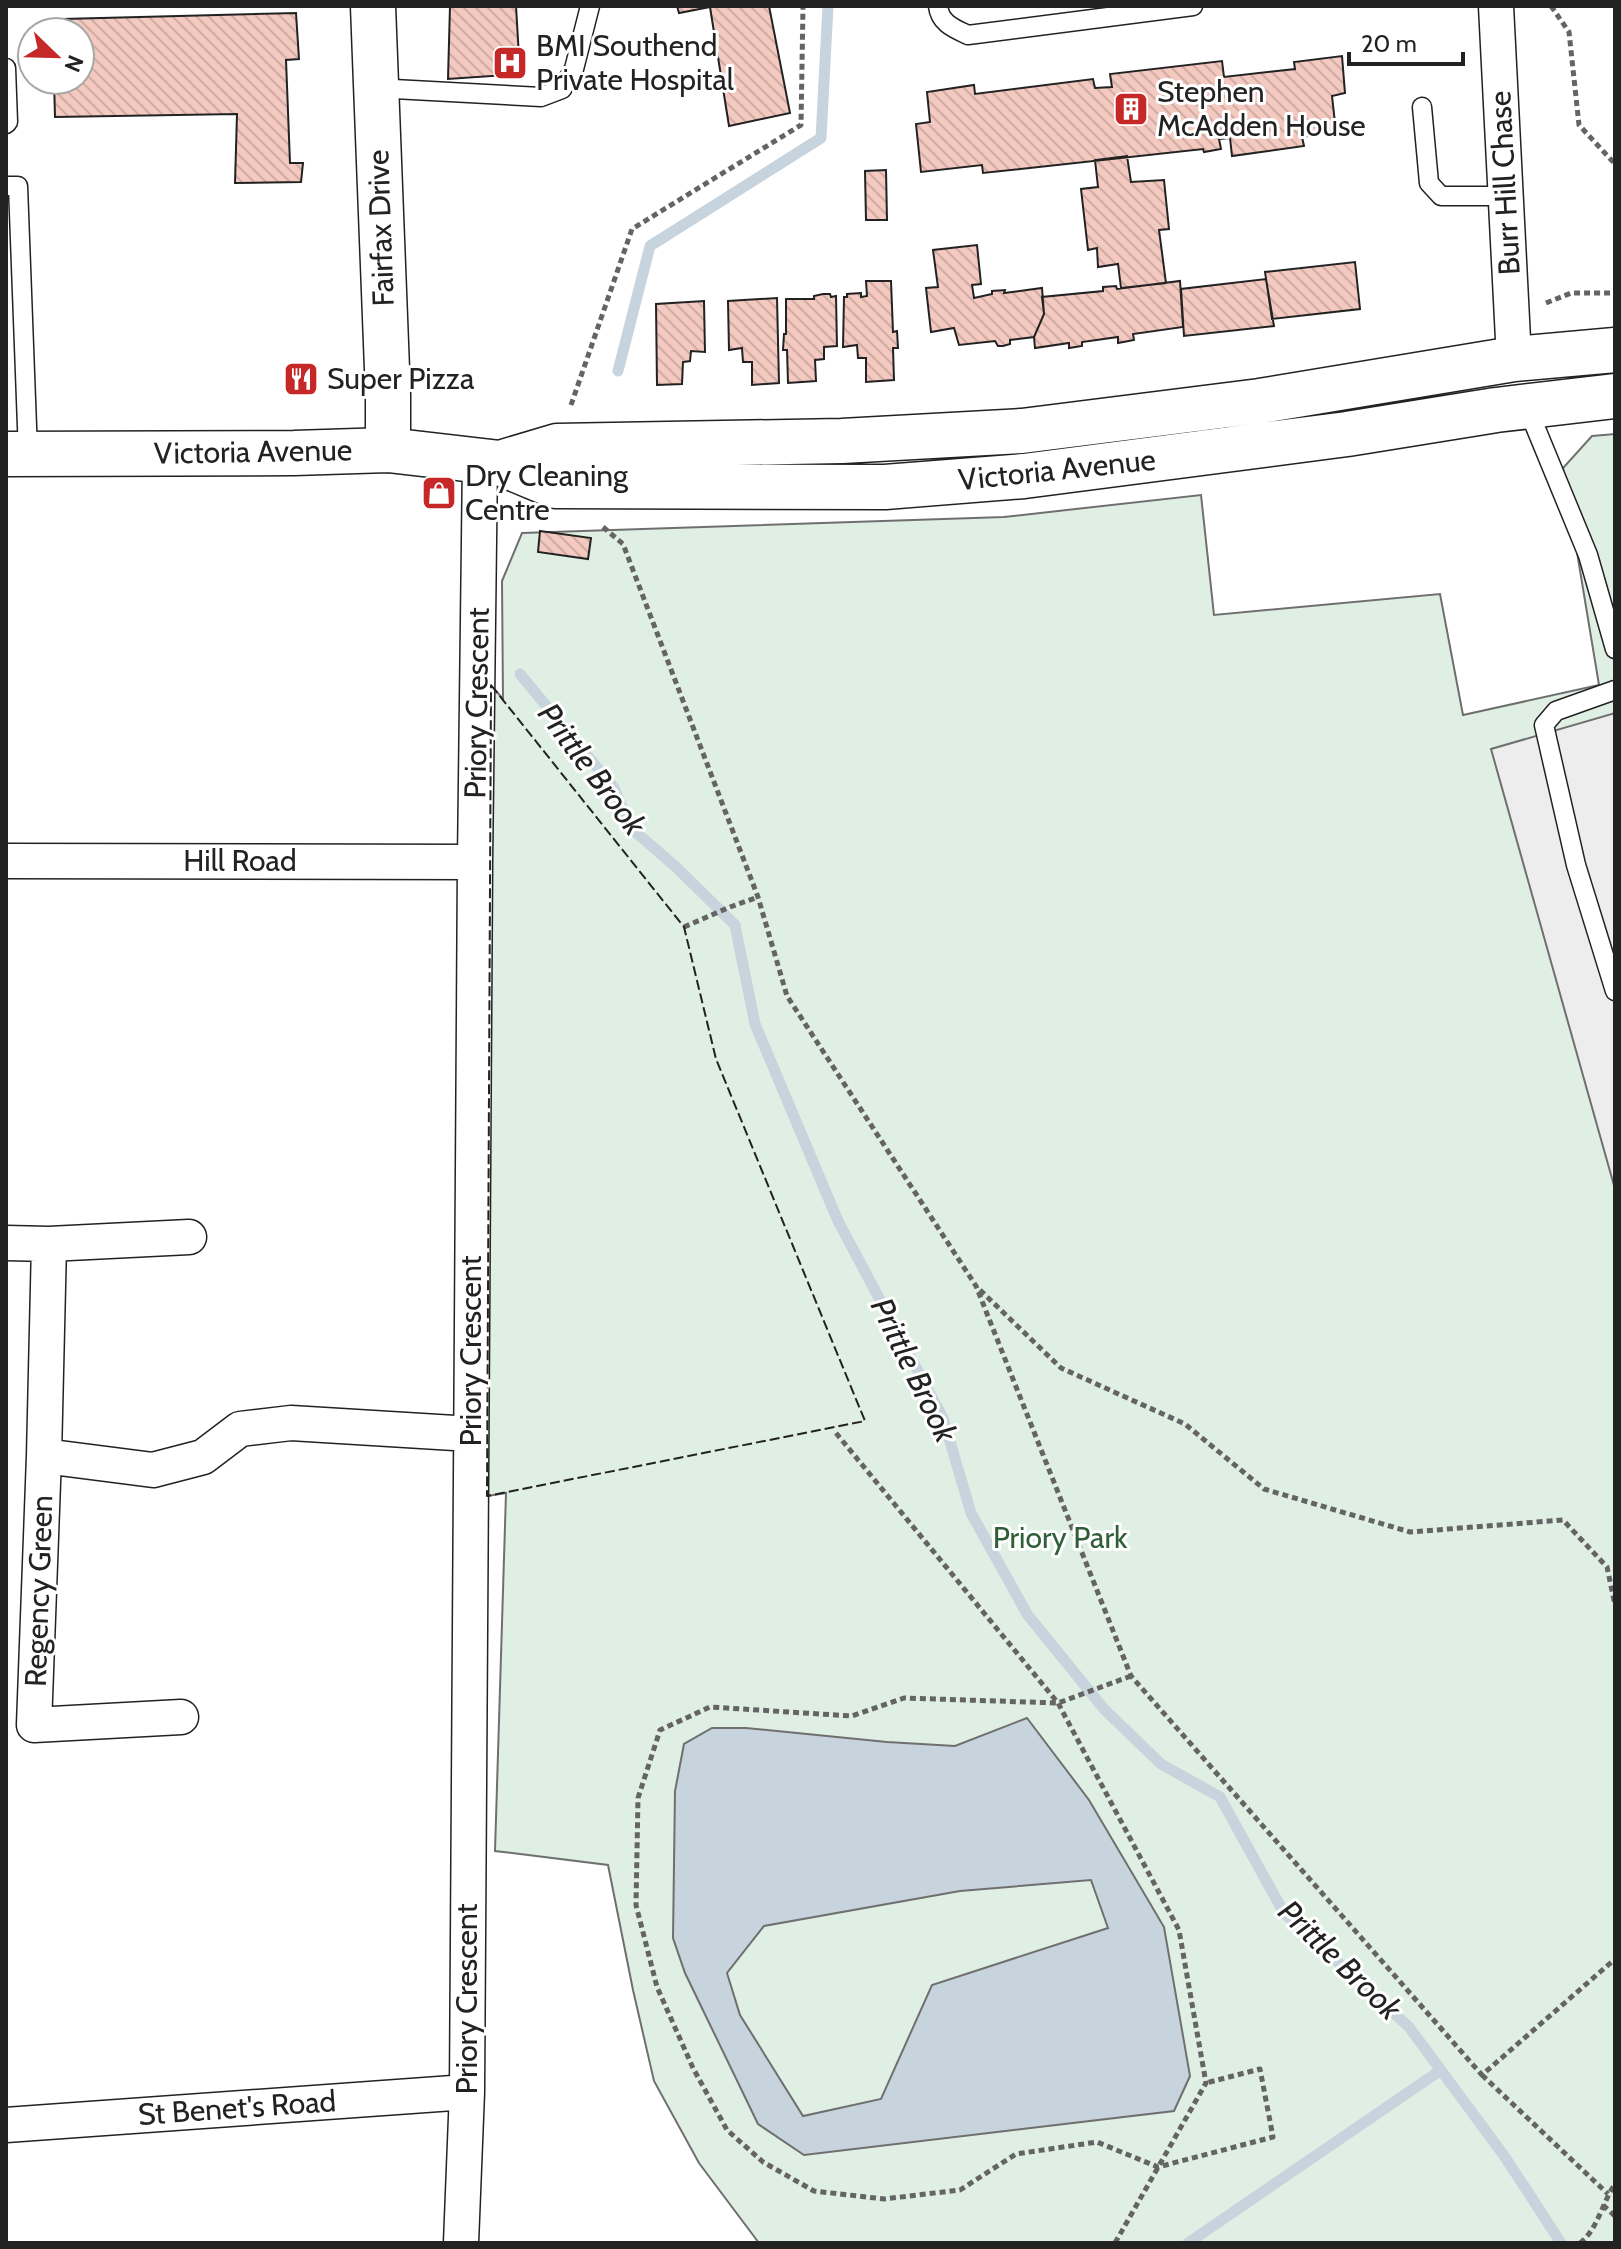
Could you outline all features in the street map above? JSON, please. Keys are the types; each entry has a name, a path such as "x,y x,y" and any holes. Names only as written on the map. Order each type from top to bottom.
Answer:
{"main road":[{"name":"Fairfax Drive","path":"373,6 388,450"},
{"name":"Victoria Avenue","path":"556,466 842,441 1022,431 1260,401 1514,359 1615,350"},
{"name":"Victoria Avenue","path":"17,453 388,450 556,466 885,487 1024,476 1615,396"}],"street":[{"name":"Burr Hill Chase","path":"1496,6 1514,359"},
{"name":"Priory Crescent","path":"461,2243 467,2092 475,862 490,461"},
{"name":"Hill Road","path":"6,861 475,862"},
{"path":"6,1243 49,1244 189,1237"},
{"name":"Regency Green","path":"49,1244 44,1456 20,1726 181,1717"},
{"name":"Regency Green","path":"44,1456 153,1470 203,1457 240,1429 291,1423 471,1434"},
{"name":"St Benet's Road","path":"6,2125 467,2092"}],"lane":[{"path":"375,88 541,97 562,89 574,69 590,6"},
{"path":"938,6 939,16 951,27 968,35 1131,10 1193,6"},
{"path":"6,68 6,124"},
{"path":"1422,107 1429,183 1441,196 1505,196"},
{"path":"6,186 18,186 17,453"},
{"path":"1526,406 1588,555 1615,649"},
{"path":"1615,690 1556,711 1544,725 1576,865 1615,991"}],"path":[{"path":"803,6 801,125 632,229 556,466 623,544 758,897 787,996 976,1286 1131,1676 1482,2075 1608,2194"},
{"path":"1551,6 1569,32 1579,125 1615,164"},
{"path":"1511,316 1571,293 1615,293"},
{"path":"684,927 758,897"},
{"path":"976,1286 1061,1368 1185,1424 1264,1489 1410,1532 1563,1520 1607,1567 1615,1605"},
{"path":"836,1433 1058,1703 1179,1930 1206,2083 1115,2243"},
{"path":"1131,1676 1058,1703 904,1698 852,1716 710,1707 660,1730 638,1798 636,1905 657,1987 693,2068 727,2130 763,2162 814,2191 884,2199 960,2190 1016,2154 1097,2142 1158,2167 1273,2137 1260,2069 1206,2083"},
{"path":"1482,2075 1615,1959"},
{"path":"1580,2243 1589,2236 1615,2184"},
{"path":"1603,2205 1615,2216"}],"green space":[{"name":"Priory Park","path":"1615,434 1615,2243 759,2243 699,2163 654,2081 608,1865 495,1851 506,1493 487,1496 491,685 503,699 502,581 522,533 1004,517 1201,495 1214,615 1440,594 1463,715 1599,685 1563,468 1592,436"}],"shaded area":[{"path":"1615,713 1615,1189 1491,749"},
{"path":"1027,1718 1089,1800 1164,1927 1190,2076 1174,2111 804,2155 758,2124 685,1973 673,1938 675,1791 684,1744 712,1728 746,1728 955,1746","holes":["1091,1880 1108,1928 932,1985 881,2099 803,2116 740,2015 727,1973 764,1926 960,1891"]}],"building":[{"path":"450,6 516,6 520,74 448,79"},
{"path":"677,6 769,6 790,113 729,126 710,7 679,13"},
{"path":"296,13 299,59 286,60 290,163 303,163 301,182 235,183 237,114 55,117 54,96 96,96 96,18"},
{"name":"Stephen McAdden House","path":"1342,56 1345,93 1332,96 1336,132 1302,137 1304,146 1232,156 1230,138 1219,139 1221,149 1204,152 1203,149 983,173 982,165 921,172 916,124 930,122 927,92 974,85 975,94 1093,79 1095,88 1112,87 1110,74 1222,61 1224,77 1295,69 1294,62"},
{"path":"1127,156 1131,182 1164,180 1169,229 1159,230 1166,283 1121,288 1118,264 1098,267 1097,248 1088,250 1081,189 1098,187 1095,160"},
{"path":"886,170 887,220 866,220 865,171"},
{"path":"977,245 981,284 972,285 974,298 992,294 992,291 1005,290 1004,293 1042,288 1044,314 1034,337 1010,340 1010,344 1003,346 998,346 995,341 959,345 954,328 931,332 926,288 938,287 933,250"},
{"path":"1355,262 1360,309 1272,319 1265,272"},
{"path":"1266,279 1274,326 1184,336 1181,289"},
{"path":"866,281 891,281 893,332 897,331 898,348 893,348 894,380 866,382 866,358 858,358 857,345 843,347 844,297 861,293 861,297 867,296"},
{"path":"1180,281 1183,327 1133,334 1134,340 1118,343 1118,337 1082,342 1082,346 1069,348 1069,343 1035,348 1034,337 1044,314 1042,297 1103,291 1103,287 1116,286 1117,289"},
{"path":"814,296 836,296 837,346 824,347 824,359 815,360 816,381 788,383 787,350 783,350 786,299 814,299"},
{"path":"777,298 779,383 752,385 752,362 743,362 742,348 729,350 728,301"},
{"path":"704,301 705,352 691,351 690,361 683,362 682,384 657,385 656,304"},
{"path":"540,531 591,538 588,559 538,552"}],"waterway":[{"name":"Prittle Brook","path":"618,371 650,246 821,138 828,6"},
{"name":"Prittle Brook","path":"520,674 614,788 631,828 735,925 755,1024 838,1221 943,1418 971,1513 1027,1614 1104,1709 1161,1764 1220,1797 1284,1913 1409,2027 1505,2157 1561,2243"},
{"path":"1188,2243 1441,2070"}],"fence":[{"path":"491,685 684,927 716,1059 865,1421 487,1496 491,685"}],"place":[{"name":"BMI Southend Private Hospital","path":"510,63"},
{"name":"Stephen McAdden House","path":"1131,109"},
{"name":"Super Pizza","path":"301,379"},
{"name":"Dry Cleaning Centre","path":"439,493"}]}
